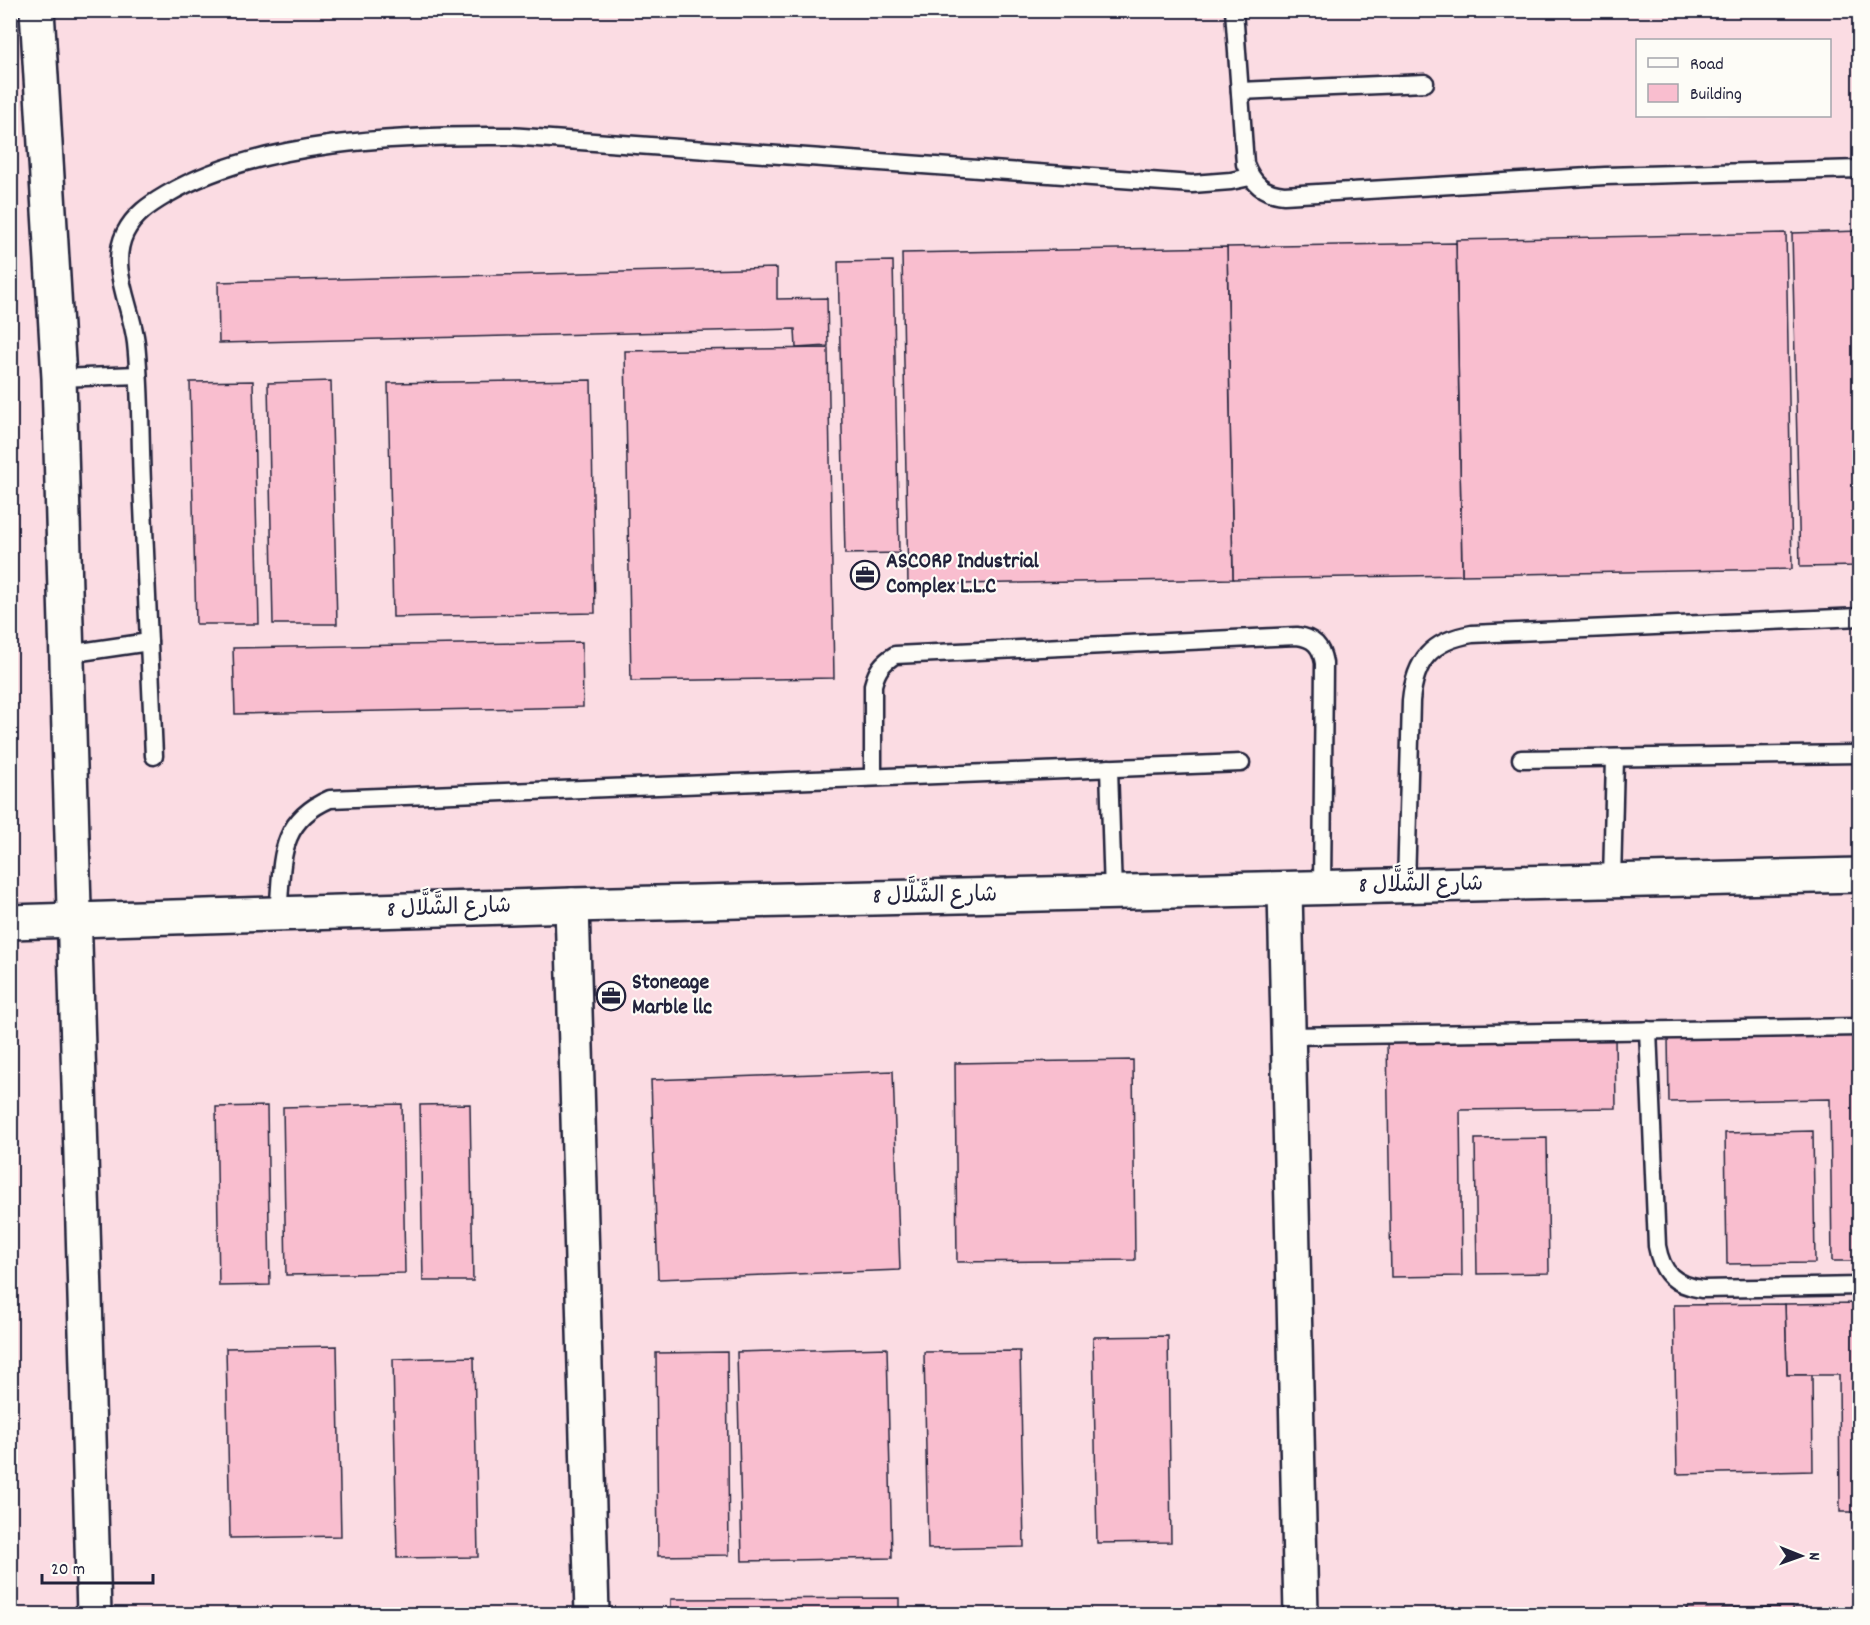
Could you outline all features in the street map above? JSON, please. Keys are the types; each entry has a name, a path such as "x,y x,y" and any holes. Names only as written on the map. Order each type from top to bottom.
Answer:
{"street":[{"path":"37,10 59,378 94,1614"},
{"name":"شارع الشَّلَّال 8","path":"10,922 1860,874"},
{"path":"1285,890 1301,1614"},
{"path":"572,906 592,1614"}],"lane":[{"path":"1234,10 1245,164 1250,177 1258,187 1271,194 1605,176 1860,169"},
{"path":"1240,91 1425,83"},
{"path":"154,756 136,342 118,268 119,250 125,233 135,218 148,206 190,181 232,166 286,153 397,138 453,135 509,136 1192,184 1250,177"},
{"path":"59,378 138,375"},
{"path":"1406,887 1413,681 1421,662 1435,647 1452,637 1472,634 1860,616"},
{"path":"873,777 873,685 876,672 884,662 895,655 1273,637 1308,638 1317,644 1323,653 1324,663 1322,889"},
{"path":"67,654 149,642"},
{"path":"1521,759 1860,754"},
{"path":"1612,881 1615,758"},
{"path":"278,914 284,849 290,832 313,806 330,799 1241,763"},
{"path":"1109,768 1113,893"},
{"path":"1288,1036 1860,1027"},
{"path":"1648,1030 1657,1246 1666,1272 1689,1287 1702,1289 1860,1286"}],"shaded area":[{"path":"11,11 1859,11 1859,1614 11,1614"}],"building":[{"path":"1860,231 1860,566 1800,567 1792,233"},
{"path":"1786,233 1792,569 1462,575 1456,240"},
{"path":"1456,243 1462,575 1233,579 1227,247"},
{"path":"1227,247 1233,579 908,585 902,253"},
{"path":"893,261 899,553 845,554 838,262"},
{"path":"777,268 777,299 827,298 828,346 796,348 795,329 219,343 218,282"},
{"path":"828,348 834,678 631,681 625,351"},
{"path":"591,380 595,613 393,617 388,383"},
{"path":"253,381 259,624 196,624 190,382"},
{"path":"331,381 337,624 273,624 268,383"},
{"path":"582,642 583,707 235,714 233,648"},
{"path":"1860,1034 1860,1261 1832,1261 1830,1099 1669,1102 1668,1037"},
{"path":"1615,1037 1616,1108 1460,1110 1462,1276 1391,1277 1387,1041"},
{"path":"1133,1060 1135,1260 957,1262 955,1063"},
{"path":"893,1071 900,1270 658,1279 651,1080"},
{"path":"402,1104 405,1273 286,1275 283,1107"},
{"path":"470,1104 473,1281 423,1281 420,1105"},
{"path":"267,1106 270,1285 219,1286 216,1107"},
{"path":"1813,1131 1815,1263 1727,1264 1725,1133"},
{"path":"1547,1138 1549,1273 1477,1274 1475,1139"},
{"path":"1860,1303 1860,1512 1840,1512 1839,1375 1787,1375 1785,1304"},
{"path":"1785,1304 1787,1375 1812,1375 1813,1471 1677,1474 1674,1305"},
{"path":"1168,1336 1171,1542 1097,1543 1093,1337"},
{"path":"337,1346 341,1536 230,1538 226,1348"},
{"path":"887,1348 892,1558 742,1561 737,1352"},
{"path":"1020,1351 1024,1547 928,1549 924,1352"},
{"path":"727,1352 729,1555 658,1556 656,1353"},
{"path":"474,1357 478,1557 397,1558 393,1359"},
{"path":"899,1598 899,1614 671,1614 671,1599"},
{"path":"1792,1607 1793,1614 1686,1614 1686,1608"}],"place":[{"name":"ASCORP Industrial Complex L.L.C","path":"865,575"},
{"name":"Stoneage Marble llc","path":"611,996"}]}
